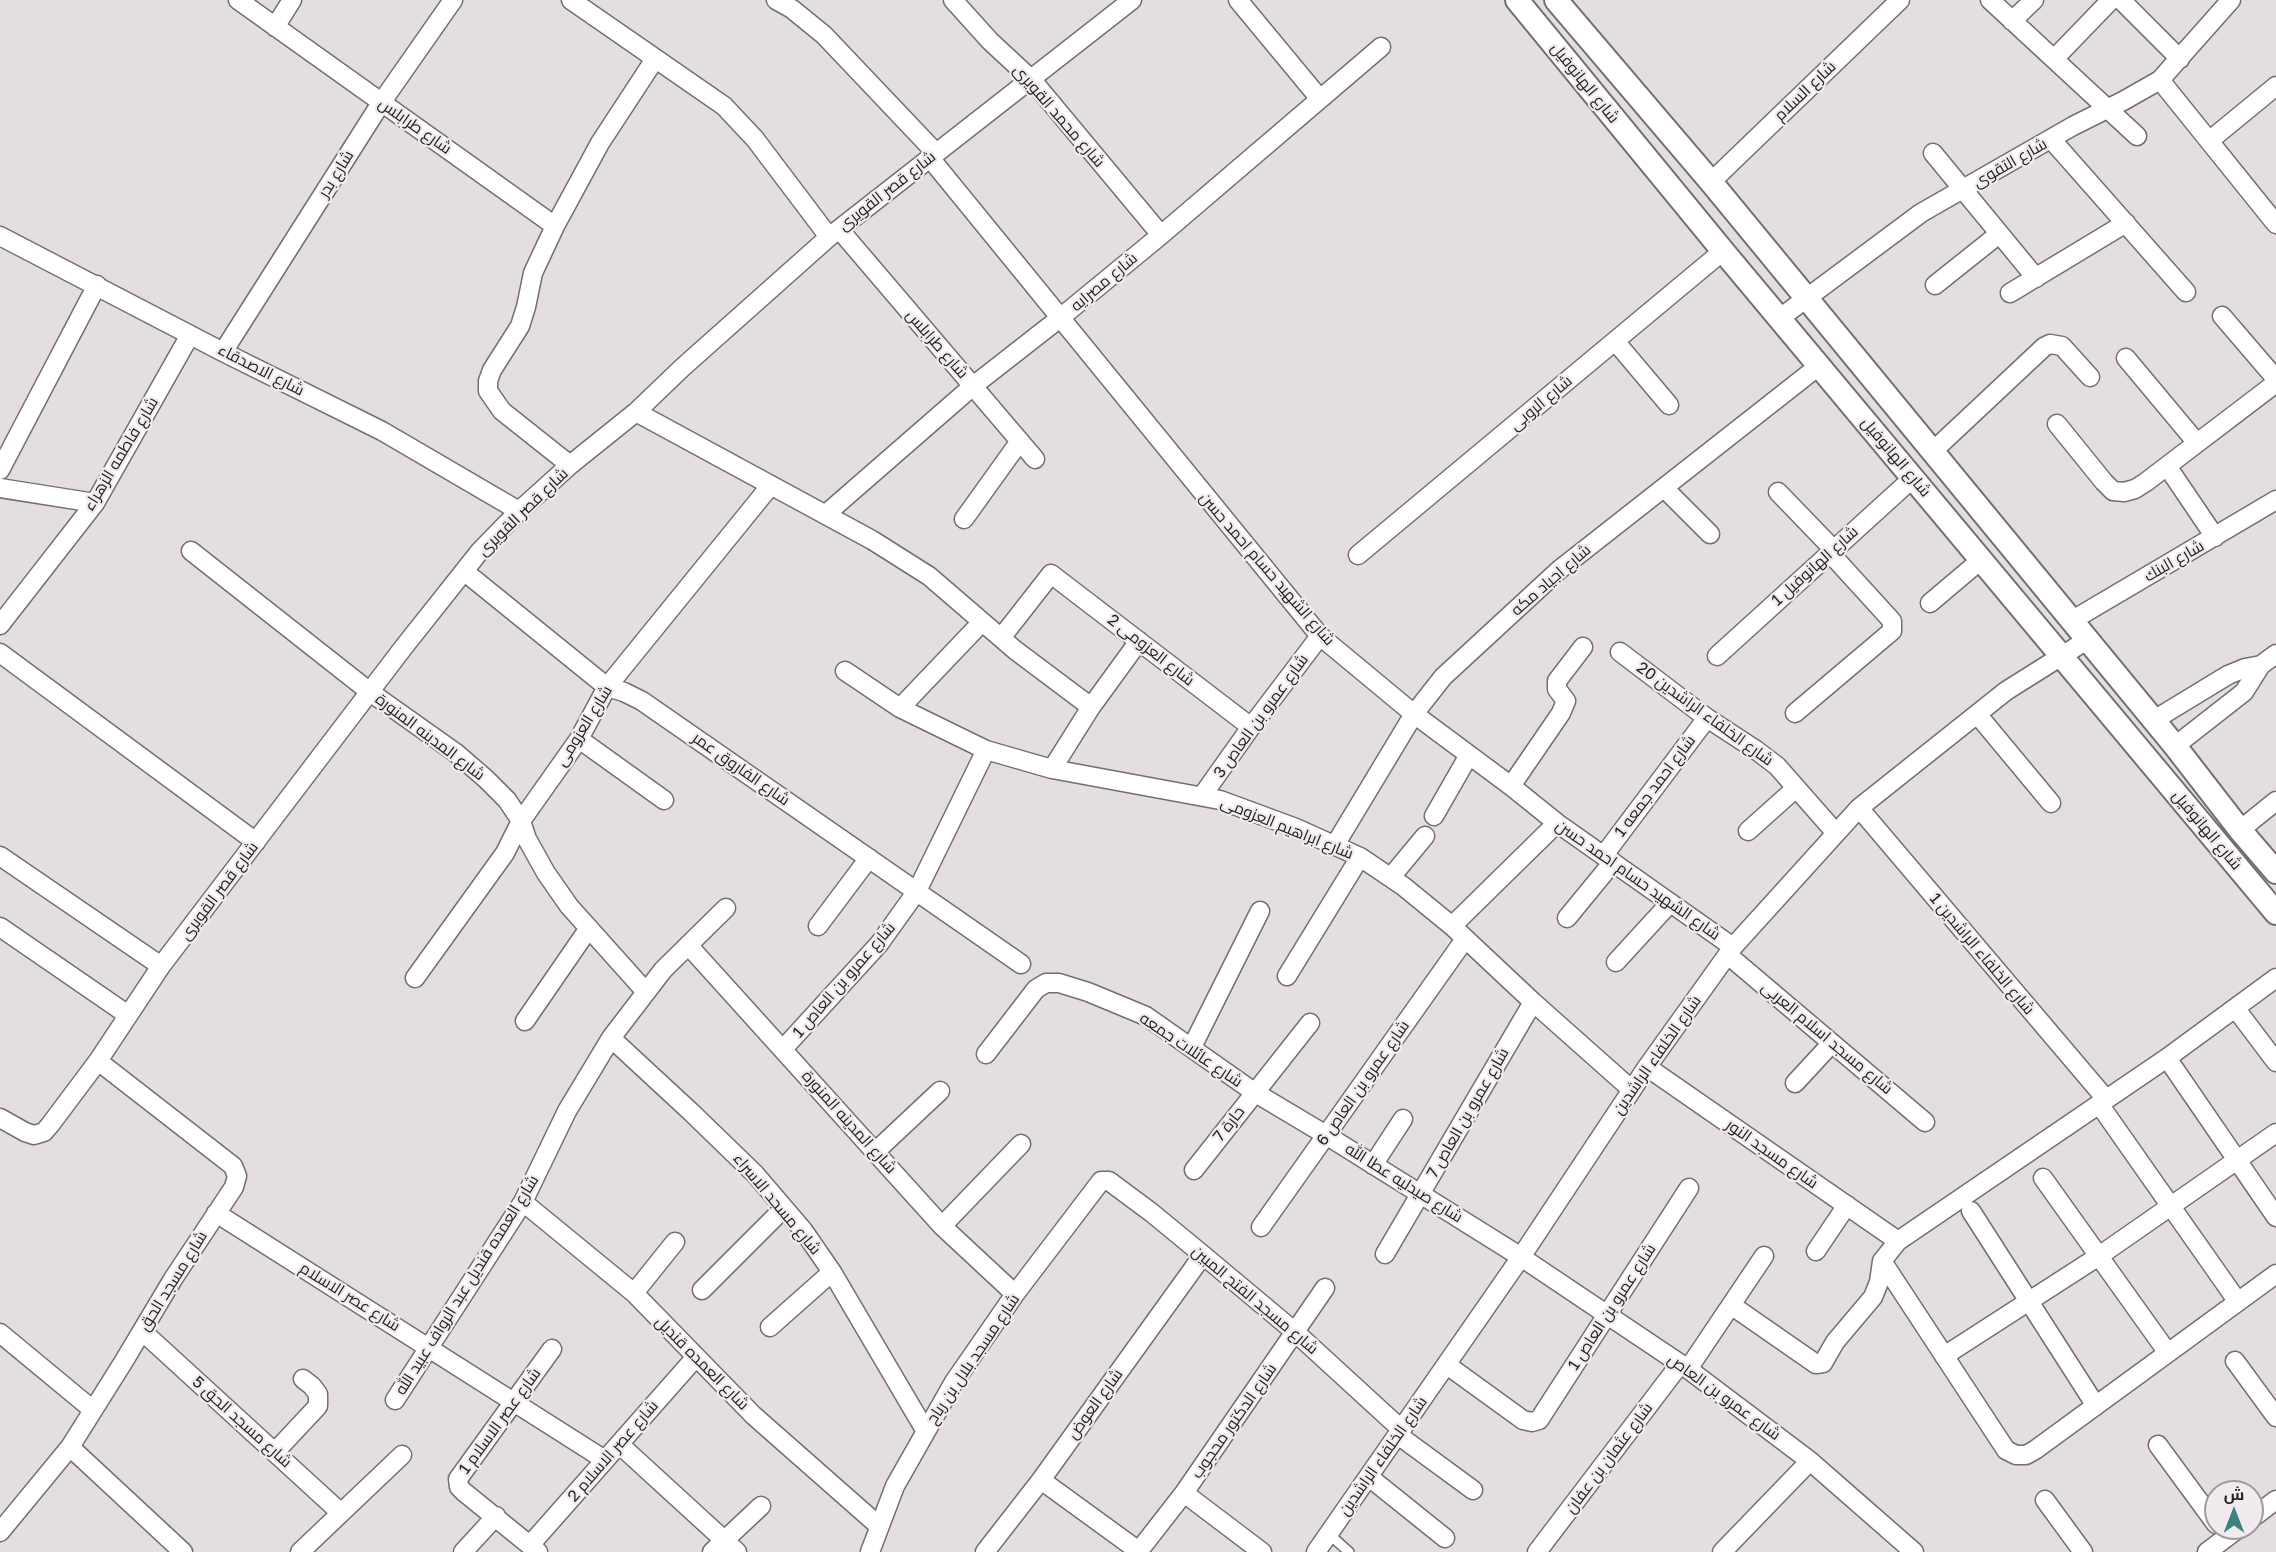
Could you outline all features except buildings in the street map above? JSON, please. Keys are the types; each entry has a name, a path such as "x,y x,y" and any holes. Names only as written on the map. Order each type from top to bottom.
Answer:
{"street":[{"name":"شارع طرابلس","path":"238,0 555,226"},
{"path":"275,27 292,0"},
{"name":"شارع بدر","path":"223,352 381,103 453,0"},
{"name":"شارع طرابلس","path":"571,0 724,106 1035,459"},
{"name":"شارع الشهيد حسام احمد حسن","path":"776,0 792,9 824,35 933,156 1060,318 1320,636 1414,714 1511,786 1557,824 1609,858 1730,951"},
{"name":"شارع محمد القويرى","path":"953,0 990,41 1032,80 1161,235"},
{"name":"شارع قصر القويرى","path":"0,1118 34,1135 44,1132 98,1061 161,966 370,692 480,551 519,511 570,465 636,412 683,367 834,233 1132,0"},
{"path":"1238,0 1320,99"},
{"name":"شارع الهانوفيل","path":"1517,0 1723,251 2276,913"},
{"name":"شارع الهانوفيل","path":"1556,0 1711,182 2154,720 2276,872"},
{"name":"شارع السلام","path":"1711,182 1900,0"},
{"path":"1990,0 2137,136"},
{"path":"2012,21 2034,0"},
{"path":"2054,59 2110,0"},
{"path":"2121,0 2180,58"},
{"name":"شارع التقوى","path":"1780,318 1911,219 2088,117 2108,110 2160,80 2231,0"},
{"name":"شارع مصرايه","path":"826,514 973,386 1161,235 1381,47"},
{"path":"570,465 502,411 488,391 488,381 492,370 520,326 532,273 555,226 600,143 655,58"},
{"path":"2160,80 2276,224"},
{"path":"2209,141 2276,86"},
{"path":"2051,139 2186,292"},
{"path":"1933,153 2036,278"},
{"path":"2010,293 2126,223"},
{"path":"1935,285 1999,234"},
{"name":"شارع الاصدقاء","path":"0,236 223,352 382,431 519,511"},
{"name":"شارع الروبى","path":"1358,555 1723,251"},
{"path":"0,470 97,285"},
{"path":"2056,423 2113,491 2124,492 2135,489 2276,381 2222,316"},
{"name":"شارع فاطمه الزهراء","path":"0,625 94,503 190,334"},
{"path":"1615,341 1669,405"},
{"path":"1932,452 2044,347 2050,344 2062,346 2091,377"},
{"path":"2126,358 2197,443"},
{"name":"شارع اجياد مكه","path":"1335,845 1414,714 1443,677 1559,570 1820,365"},
{"path":"636,412 826,514 929,576 1001,638 1091,707"},
{"path":"964,519 1020,441"},
{"path":"2167,466 2215,537"},
{"name":"شارع الهانوفيل 1","path":"1717,656 1914,477"},
{"name":"شارع العزومى","path":"415,978 505,853 521,821 579,739 607,687 771,485"},
{"path":"0,488 94,503"},
{"path":"1664,488 1710,534"},
{"path":"1778,492 1892,621 1892,631 1795,713"},
{"name":"شارع البنك","path":"2071,621 2276,501"},
{"name":"شارع المدينه المنورة","path":"191,551 370,692 456,753 486,779 507,800 521,821 527,839 546,873 569,906 646,992"},
{"path":"1930,603 1982,559"},
{"name":"شارع الفاروق عمر","path":"465,572 607,687 642,701 1021,964"},
{"name":"شارع العزومى 2","path":"1001,638 1051,574 1251,727"},
{"path":"900,708 982,622"},
{"name":"شارع عمرو بن العاص 3","path":"1202,796 1320,636"},
{"name":"شارع الخلفاء الراشدين","path":"1316,1552 1521,1257 1647,1067 1730,951 1859,808 2006,691 2087,640"},
{"path":"1052,769 1091,707 1138,641"},
{"path":"1511,786 1561,713 1566,701 1557,689 1557,681 1583,647"},
{"name":"شارع الخلفاء الراشدين 20","path":"1620,652 1707,718 1777,766 1835,832"},
{"path":"0,653 256,843"},
{"path":"2154,720 2228,675 2269,659"},
{"path":"2175,746 2244,692 2269,659"},
{"name":"شارع ابراهيم العزومى","path":"845,671 900,708 986,750 1052,769 1220,800 1296,828 1360,857 1391,877 1452,926 1632,1090"},
{"path":"1977,714 2050,803"},
{"name":"شارع احمد جمعه 1","path":"1567,918 1707,718"},
{"path":"579,739 664,800"},
{"name":"شارع عمرو بن العاص 1","path":"783,1049 879,944 917,891 986,750"},
{"path":"1434,816 1469,755"},
{"path":"1748,831 1796,789"},
{"path":"2240,830 2276,801"},
{"name":"شارع الخلفاء الراشدين 1","path":"1859,808 2103,1101 2171,1206 2238,1302"},
{"path":"1452,926 1557,824"},
{"path":"1391,877 1425,836"},
{"path":"0,856 161,966"},
{"path":"1287,976 1360,857"},
{"path":"818,926 869,858"},
{"path":"1616,962 1670,903"},
{"name":"شارع العمده قنديل عبد الرواف عبيد الله","path":"395,1400 523,1202 567,1111 611,1038 646,992 688,945 726,908"},
{"path":"1192,1047 1260,911"},
{"path":"0,927 128,1015"},
{"path":"525,1021 589,928"},
{"name":"شارع عمرو بن العاص 6","path":"1261,1227 1465,939"},
{"name":"شارع المدينه المنورة","path":"688,945 942,1226 1016,1294"},
{"name":"شارع مسجد اسلام العربى","path":"1730,951 1832,1043 1925,1122"},
{"path":"1731,1305 1816,1364 1823,1363 1835,1342 1873,1298 1879,1282 1882,1262 1898,1241 2167,1058 2276,978"},
{"name":"شارع عائلات جمعه","path":"986,1054 1036,989 1046,983 1059,983 1088,992 1146,1016 1254,1092"},
{"name":"شارع عمرو بن العاص 7","path":"1385,1254 1533,1002"},
{"path":"2236,1009 2276,1062"},
{"name":"حارة 7","path":"1194,1170 1310,1023"},
{"name":"شارع مسجد الاسراء","path":"611,1038 755,1173 803,1230 832,1272 925,1430"},
{"path":"1795,1083 1832,1043"},
{"path":"2167,1058 2276,1217"},
{"name":"شارع مسجد الحق","path":"0,1532 70,1447 173,1279 234,1187 237,1176 233,1166 98,1061"},
{"name":"شارع مسجد النور","path":"1647,1067 1898,1241"},
{"path":"875,1152 940,1091"},
{"name":"شارع صيدليه عطا الله","path":"1254,1092 1521,1257"},
{"path":"1373,1164 1403,1119"},
{"path":"1944,1356 2098,1256 2276,1133"},
{"path":"942,1226 1021,1144"},
{"path":"2043,1178 2168,1353"},
{"name":"شارع مسجد الفتح المبين","path":"1101,1181 1109,1182 1152,1213 1203,1255 1295,1332 1400,1432 1473,1490"},
{"name":"شارع مسجد بلال بن رباح","path":"870,1552 895,1486 954,1382 1016,1294 1101,1181"},
{"name":"شارع عمرو بن العاص 1","path":"1447,1365 1523,1420 1532,1422 1539,1420 1689,1188"},
{"name":"شارع العمده قنديل","path":"523,1202 634,1293 753,1414 879,1526"},
{"path":"1816,1251 1847,1205"},
{"path":"702,1290 784,1209"},
{"path":"1971,1211 2096,1406"},
{"name":"شارع عصر الاسلام","path":"216,1213 605,1460"},
{"path":"634,1293 675,1242"},
{"name":"شارع العوض","path":"985,1552 1041,1480 1203,1255"},
{"name":"شارع عثمان بن عفان","path":"1537,1552 1731,1305 1764,1256"},
{"name":"شارع عمرو بن العاص","path":"1521,1257 1684,1366 1810,1461 1907,1550"},
{"path":"1882,1262 2006,1450 2016,1455 2026,1455 2035,1450 2276,1274"},
{"path":"770,1327 832,1272"},
{"name":"شارع الدكتور محجوب","path":"1139,1552 1184,1493 1325,1288"},
{"name":"شارع مسجد الحق 5","path":"142,1331 341,1513"},
{"path":"0,1334 93,1410"},
{"name":"شارع عصر الاسلام 1","path":"496,1516 464,1492 459,1486 458,1479 552,1349"},
{"name":"شارع عصر الاسلام 2","path":"534,1549 605,1460 696,1357"},
{"path":"2235,1360 2276,1417"},
{"path":"275,1452 318,1406 318,1394 303,1379"},
{"path":"619,1444 725,1548 761,1506"},
{"path":"2158,1445 2204,1516"},
{"path":"70,1447 183,1552"},
{"path":"300,1552 402,1455"},
{"path":"1722,1552 1810,1461"},
{"path":"1369,1477 1445,1538"},
{"path":"1041,1480 1139,1552"},
{"path":"1184,1493 1262,1552"},
{"path":"2045,1500 2083,1552"},
{"path":"463,1552 496,1516 534,1549"}],"lane":[{"path":"1329,1534 1349,1552"}]}
